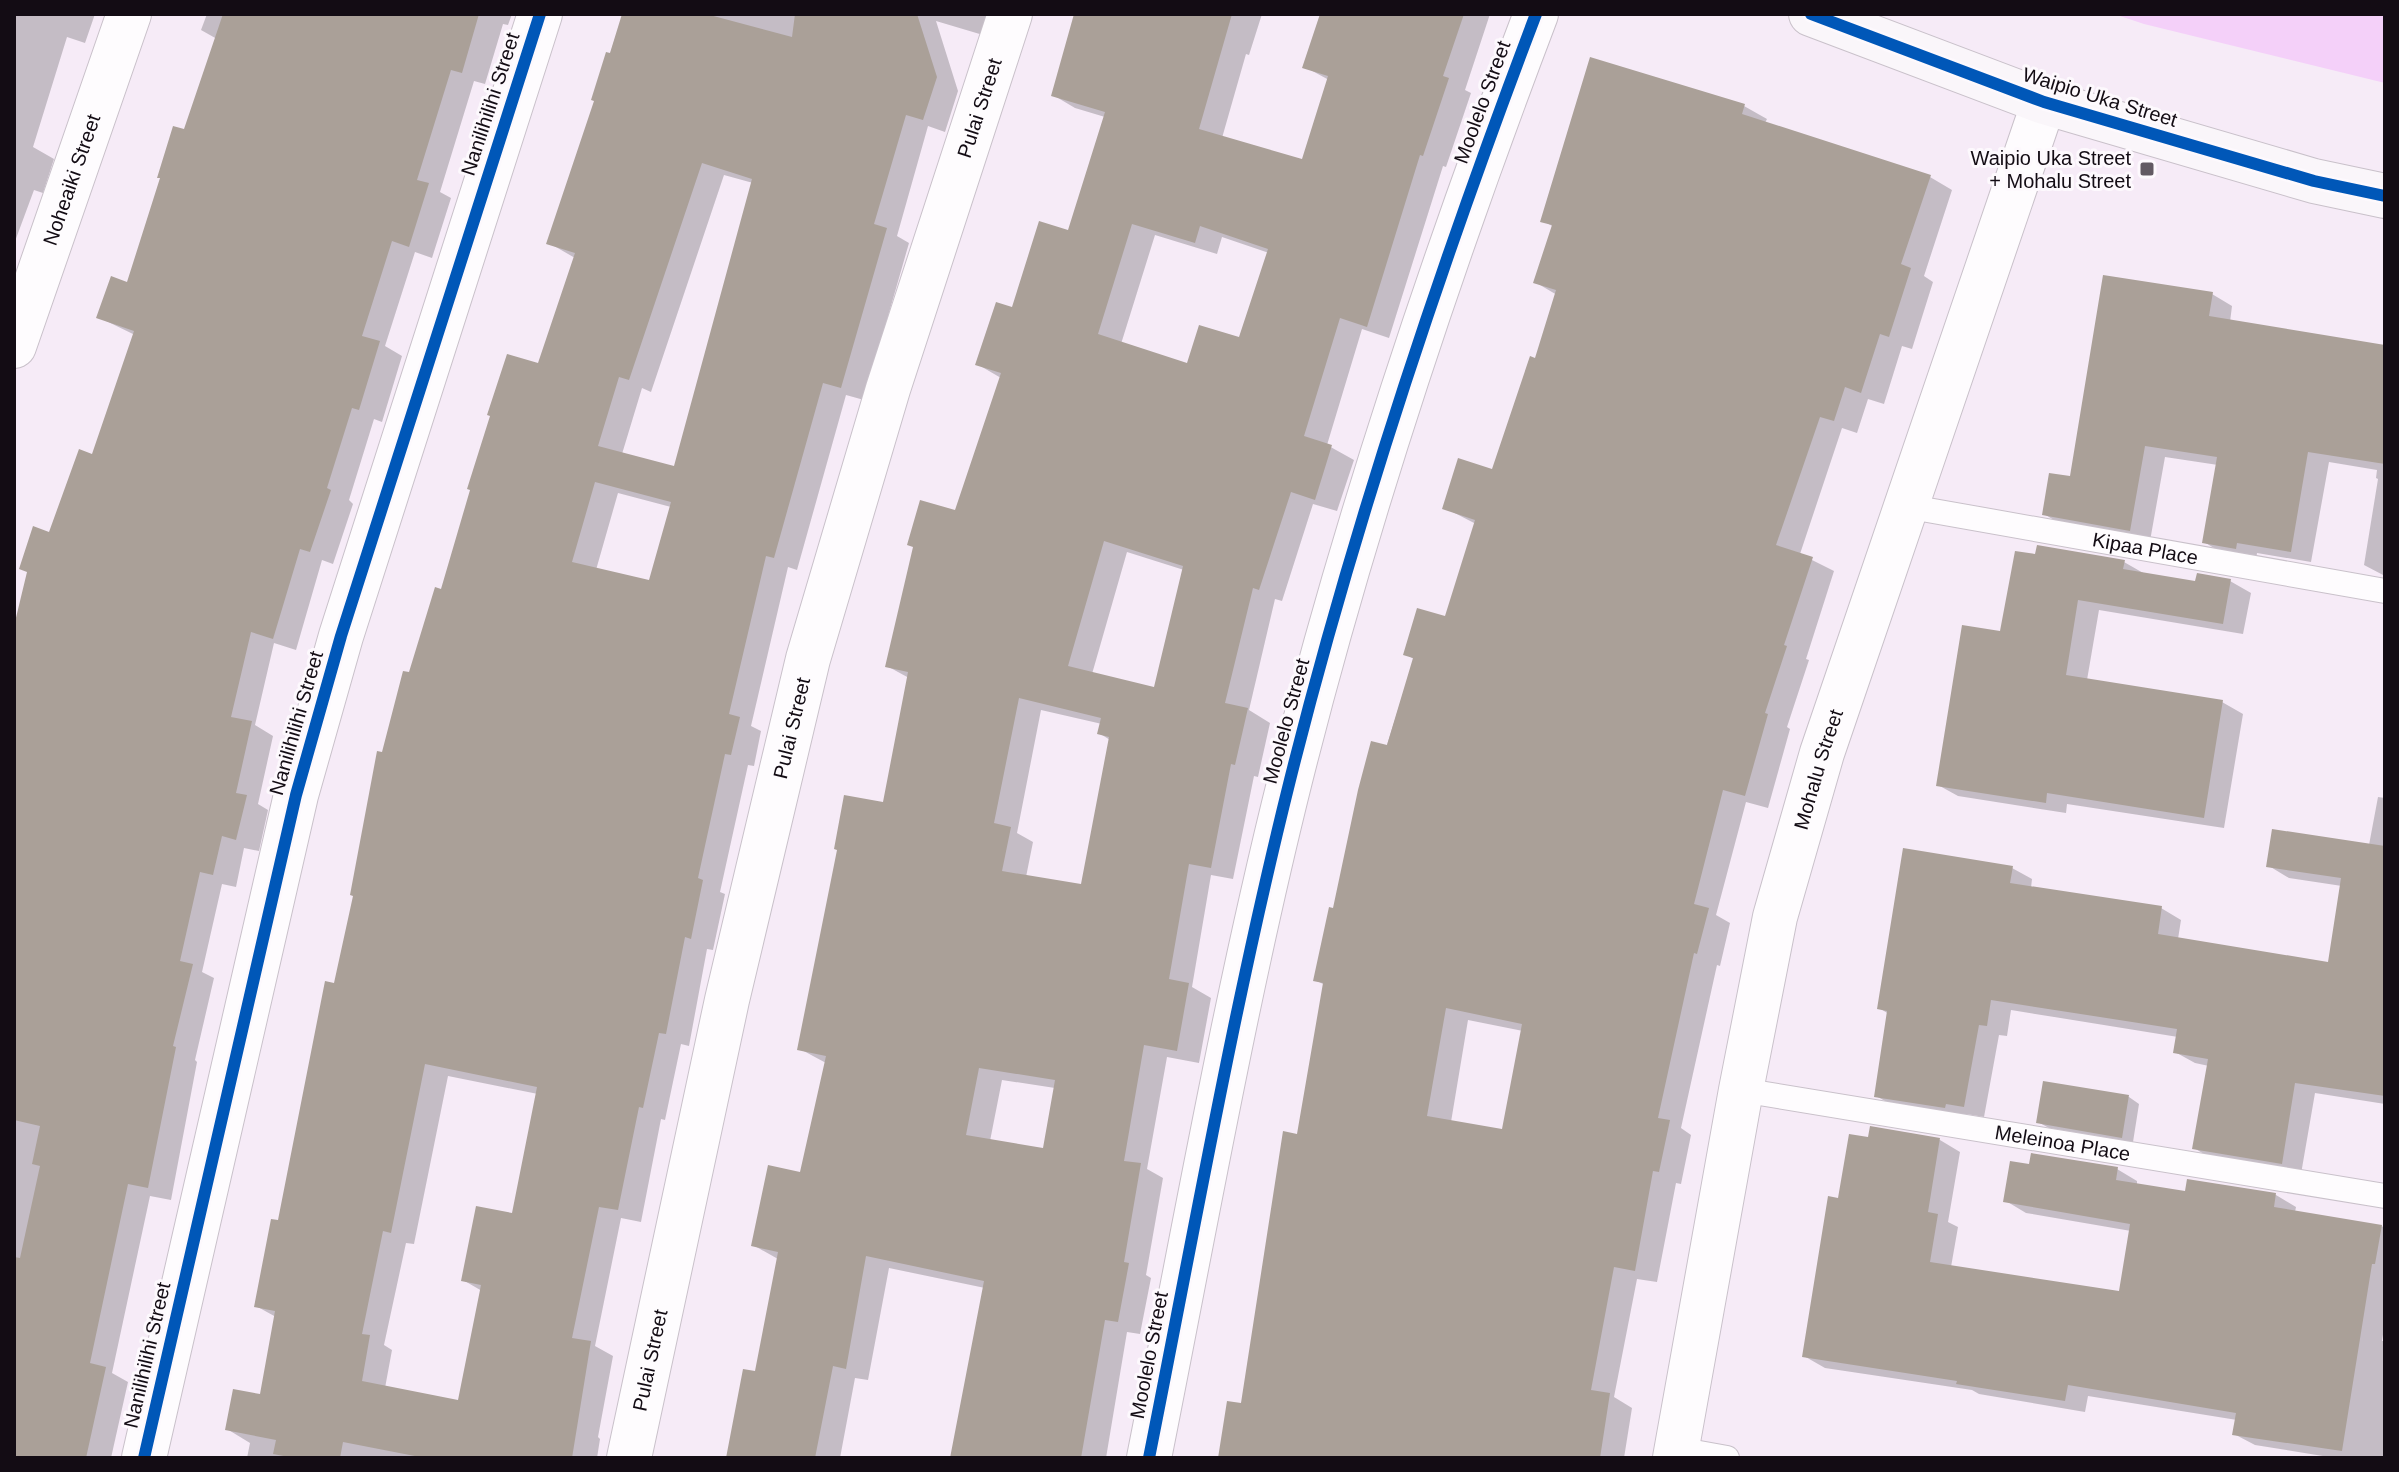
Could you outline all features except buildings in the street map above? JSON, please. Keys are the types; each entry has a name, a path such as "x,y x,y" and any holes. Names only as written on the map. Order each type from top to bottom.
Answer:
{"street":[{"name":"Noheaiki Street","path":"14,346 129,14"},
{"name":"Nanilihilihi Street","path":"144,1458 296,795 341,636 540,14"},
{"name":"Pulai Street","path":"629,1458 727,1000 808,659 888,389 1010,14"},
{"name":"Moolelo Street","path":"1149,1458 1220,1099 1290,779 1401,395 1536,14"},
{"name":"Waipio Uka Street","path":"1811,14 2044,102 2314,181 2385,196"},
{"name":"Mohalu Street","path":"1676,1454 1775,917 1817,767 2044,102"}],"lane":[{"name":"Kipaa Place","path":"1905,506 2385,591"},
{"name":"Meleinoa Place","path":"1741,1090 2385,1196"},
{"path":"1676,1454 1727,1458"}],"shaded area":[{"path":"2114,14 2385,14 2385,83 2144,24"}],"cycle path":[{"path":"144,1458 296,795 341,636 540,14"},
{"path":"1149,1458 1251,949 1315,683 1402,393 1536,14"},
{"path":"1811,14 2044,102 2314,181 2385,196"}],"place":[{"name":"Waipio Uka Street + Mohalu Street","path":"2147,169"}]}
